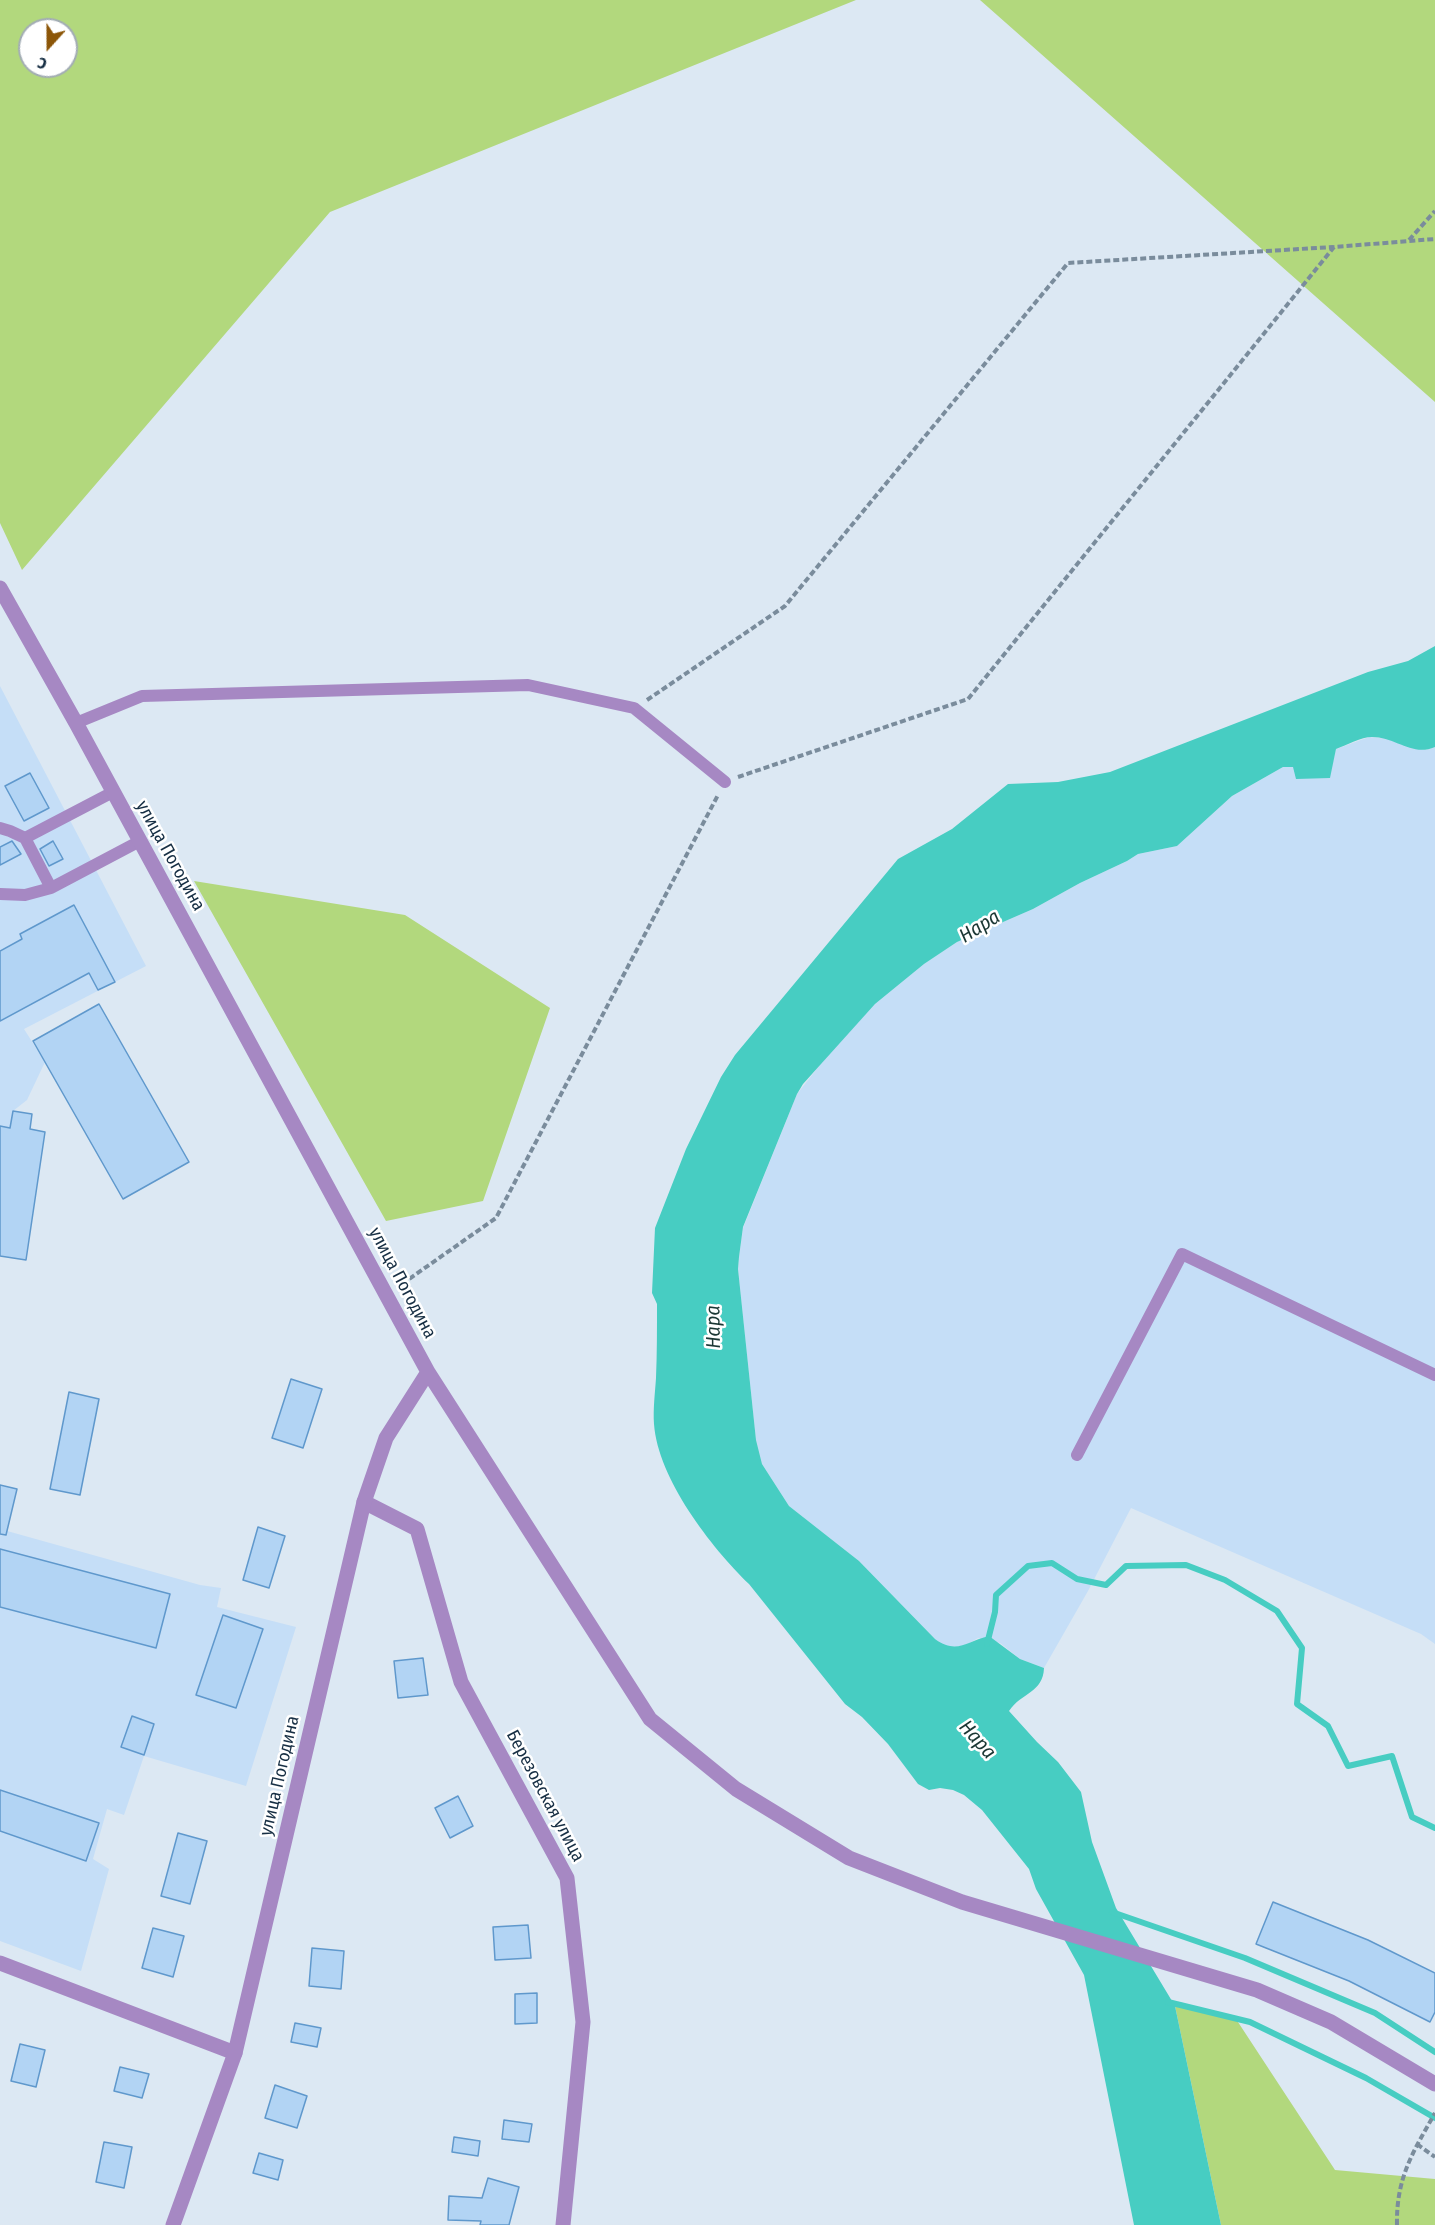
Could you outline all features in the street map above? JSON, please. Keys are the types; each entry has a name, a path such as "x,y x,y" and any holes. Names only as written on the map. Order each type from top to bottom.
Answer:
{"street":[{"name":"улица Погодина","path":"0,588 76,723 428,1372 386,1438 364,1502 235,2053 173,2225"},
{"path":"428,1372 650,1719 736,1789 849,1858 962,1902 1257,1990 1331,2022 1435,2084"},
{"name":"Березовская улица","path":"364,1502 417,1529 461,1682 567,1878 583,2022 563,2225"},
{"path":"0,1963 235,2053"}],"lane":[{"path":"76,723 142,696 528,685 634,708 725,782"},
{"path":"25,838 113,792"},
{"path":"0,828 25,838 51,888"},
{"path":"0,894 26,895 51,888 140,841"},
{"path":"1077,1455 1182,1254 1435,1375"}],"path":[{"path":"1408,241 1435,211"},
{"path":"634,708 785,606 1068,263 1435,239"},
{"path":"402,1284 496,1218 725,782 968,699 1334,247"},
{"path":"1397,2225 1396,2203 1407,2163 1435,2114"},
{"path":"1417,2144 1435,2157"}],"shaded area":[{"path":"0,0 856,0 330,212 22,570 0,523"},
{"path":"980,0 1435,0 1435,402"},
{"path":"0,686 146,966 24,1029 45,1062 27,1100 13,1111 10,1128 0,1126"},
{"path":"1369,737 1392,739 1403,745 1426,750 1435,747 1435,1644 1421,1634 1131,1508 1088,1591 1044,1668 1020,1659 1000,1643 978,1638 957,1647 944,1646 859,1561 789,1506 762,1464 756,1440 738,1269 739,1257 743,1228 797,1094 831,1051 875,1004 924,964 957,942 1033,909 1138,854 1177,846 1232,796 1283,767 1293,767 1318,778 1329,778 1336,749"},
{"path":"194,881 405,915 550,1008 483,1201 386,1221"},
{"path":"0,1529 200,1585 221,1588 217,1607 296,1627 246,1786 144,1756 124,1815 107,1809 93,1859 109,1869 81,1971 0,1941"},
{"path":"1175,2006 1236,2019 1335,2170 1435,2179 1435,2225 1221,2225"}],"water":[{"name":"Нара","path":"1435,646 1435,747 1419,750 1389,740 1368,737 1336,749 1330,778 1296,779 1293,767 1283,767 1232,796 1177,846 1138,854 1033,909 957,942 924,964 875,1004 803,1084 797,1094 743,1227 738,1269 756,1440 762,1464 789,1506 859,1561 935,1639 943,1644 956,1646 989,1636 1020,1659 1044,1668 1043,1676 1036,1688 1009,1711 1058,1762 1081,1792 1092,1842 1116,1908 1175,2006 1221,2225 1134,2225 1084,1975 1036,1889 1029,1869 982,1810 964,1795 953,1790 940,1788 929,1790 918,1784 888,1744 862,1717 845,1704 749,1584 703,1532 665,1467 654,1424 657,1304 652,1293 655,1228 686,1149 721,1077 735,1055 898,859 952,829 1008,784 1058,782 1110,772 1368,672 1408,661"}],"building":[{"path":"30,773 49,808 24,821 5,786"},
{"path":"12,841 21,854 0,865 0,847"},
{"path":"53,841 63,859 49,866 40,849"},
{"path":"74,905 115,982 98,990 89,973 0,1021 0,951 22,939 20,934"},
{"path":"99,1004 189,1162 123,1199 33,1041"},
{"path":"13,1111 32,1114 30,1129 45,1132 26,1260 0,1256 0,1126 10,1128"},
{"path":"291,1379 322,1389 303,1448 272,1438"},
{"path":"69,1392 99,1399 80,1495 50,1489"},
{"path":"0,1485 17,1489 6,1535 0,1534"},
{"path":"258,1527 285,1536 269,1588 243,1580"},
{"path":"0,1549 170,1594 156,1648 0,1607"},
{"path":"223,1615 263,1629 236,1708 196,1695"},
{"path":"423,1658 428,1695 398,1698 394,1661"},
{"path":"132,1716 154,1724 144,1755 121,1747"},
{"path":"0,1790 99,1823 86,1861 0,1831"},
{"path":"458,1796 473,1826 450,1838 435,1808"},
{"path":"178,1833 207,1841 190,1904 161,1896"},
{"path":"1273,1902 1368,1940 1435,1973 1435,2012 1430,2022 1349,1981 1256,1944"},
{"path":"528,1925 531,1958 495,1960 493,1927"},
{"path":"153,1928 184,1936 173,1977 142,1968"},
{"path":"312,1948 344,1951 341,1989 309,1986"},
{"path":"537,1993 537,2023 515,2024 515,1994"},
{"path":"295,2023 321,2028 317,2047 291,2042"},
{"path":"20,2044 45,2050 36,2087 11,2081"},
{"path":"120,2067 149,2074 142,2098 114,2091"},
{"path":"275,2085 307,2096 297,2128 265,2118"},
{"path":"504,2120 532,2124 529,2142 502,2139"},
{"path":"454,2137 480,2141 478,2156 452,2152"},
{"path":"104,2142 132,2147 124,2188 96,2182"},
{"path":"259,2153 283,2160 278,2180 253,2173"},
{"path":"488,2178 519,2187 509,2225 480,2225 481,2221 448,2220 449,2196 482,2198"}],"waterway":[{"path":"987,1644 995,1612 996,1595 1028,1566 1052,1563 1077,1579 1106,1585 1126,1566 1186,1565 1225,1580 1277,1611 1302,1648 1297,1704 1328,1726 1348,1766 1392,1756 1412,1817 1435,1828"},
{"path":"1112,1912 1245,1958 1375,2013 1435,2052"},
{"path":"1168,2002 1250,2022 1366,2078 1435,2118"}]}
